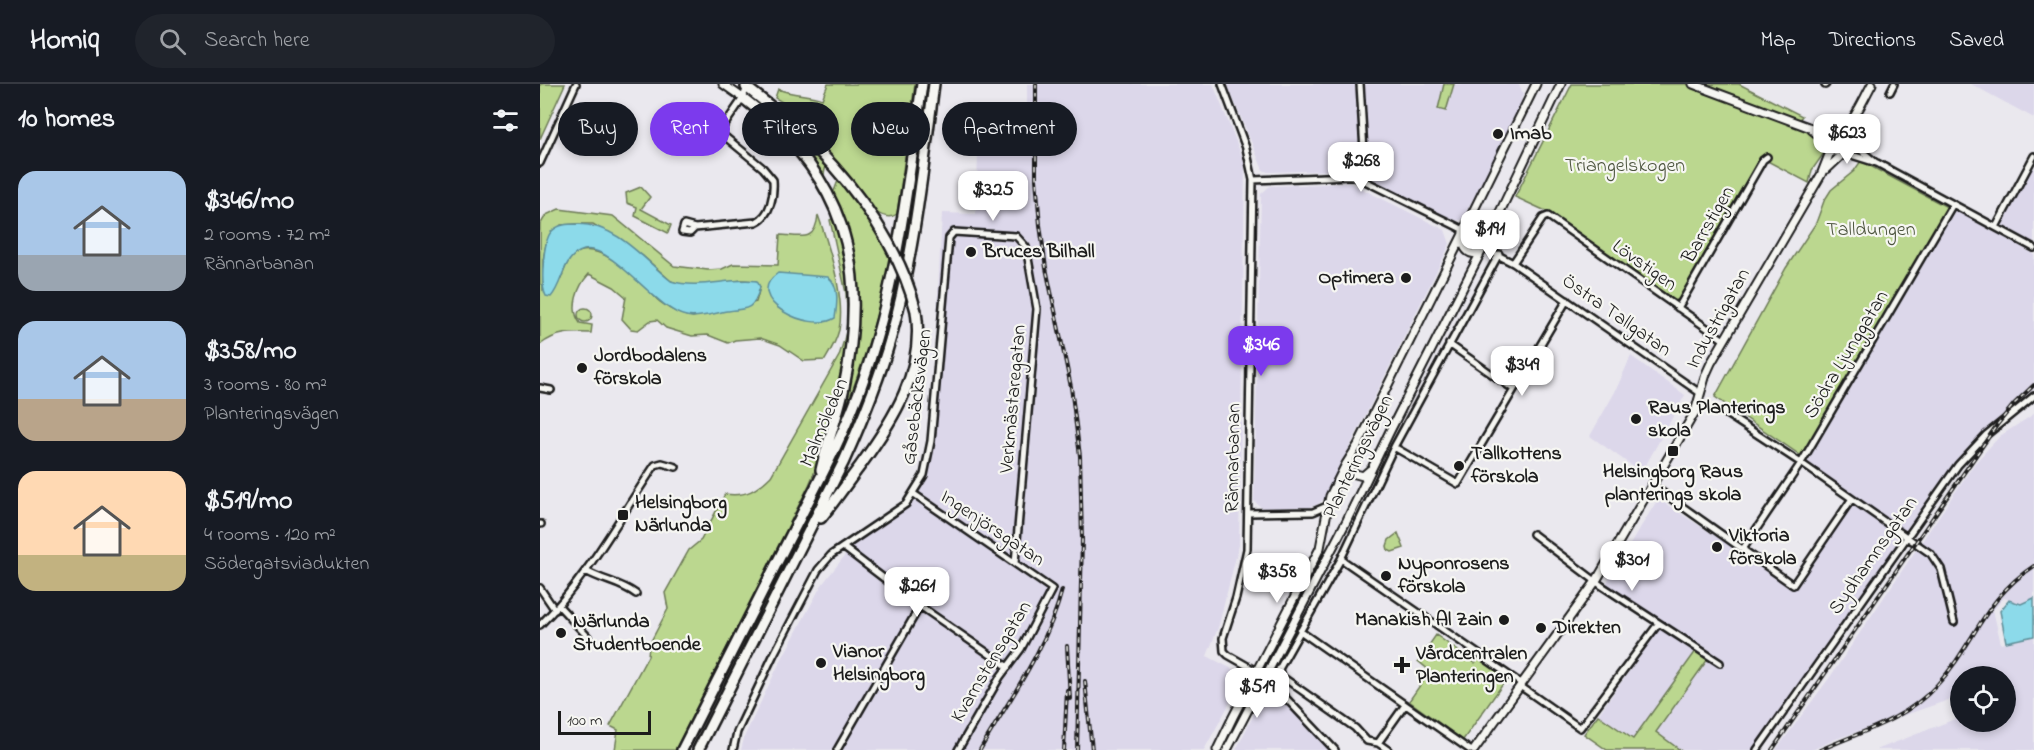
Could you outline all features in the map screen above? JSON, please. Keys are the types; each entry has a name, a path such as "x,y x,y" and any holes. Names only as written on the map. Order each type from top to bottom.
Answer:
{"highway":[{"name":"Malmöleden","path":"682,750 817,488 864,379 879,332 893,274 904,216 922,84"},
{"name":"Malmöleden","path":"698,750 858,431 882,368 899,303 916,219 934,84"},
{"path":"745,85 787,118 828,159 876,222 903,272 918,328 914,370 902,401 874,447 831,506 810,530"},
{"path":"743,98 789,137 806,159 831,199 847,246 853,278 854,325 844,387 817,488"},
{"path":"705,750 708,732"}],"main road":[{"path":"723,84 743,98"},
{"path":"1534,85 1463,233 1465,248 1470,253 1475,254 1482,250 1561,84"},
{"path":"1693,84 1808,127 1846,134 1851,141"},
{"path":"1831,146 1832,138 1857,113 1872,84"},
{"path":"1808,127 1836,152 1845,153 1850,148 1857,113"},
{"name":"Industrigatan","path":"1472,750 1596,581 1695,412 1706,374 1821,175 1831,146"},
{"name":"Industrigatan","path":"1821,175 1845,153"},
{"path":"1468,223 1479,220 1487,230 1488,237"},
{"name":"Planteringsvägen","path":"1217,750 1320,548 1330,496 1364,435 1463,233"},
{"name":"Planteringsvägen","path":"1227,750 1347,520 1482,250"},
{"path":"1350,458 1348,466 1350,471 1361,476 1366,474 1373,465"}],"street":[{"path":"540,163 576,84"},
{"name":"Rännarbanan","path":"1222,84 1246,148 1253,180 1248,513 1245,563 1223,638 1223,647 1228,655 1257,672"},
{"path":"1360,84 1365,168 1361,179"},
{"path":"1715,92 1718,84"},
{"path":"1890,92 1894,84"},
{"path":"695,228 756,222 762,219 770,207 773,180 763,168 723,135 721,130 743,98 745,85"},
{"path":"1851,141 1876,163"},
{"path":"1845,153 1876,163 2034,248"},
{"path":"1996,227 2034,156"},
{"name":"Barrstigen","path":"1678,308 1763,160 1767,157"},
{"path":"1253,180 1350,176 1361,179 1463,233"},
{"name":"Södra Ljunggatan","path":"1743,549 1801,463 1953,204"},
{"name":"Lövstigen","path":"1513,263 1545,216 1724,340"},
{"name":"Verkmästaregatan","path":"954,232 1016,236 1026,247 1037,309 1015,563"},
{"name":"Gåsebäcksvägen","path":"733,750 737,732 773,656 812,580 825,560 906,504 924,475 931,441 949,238 954,232"},
{"name":"Östra Tallgatan","path":"1482,250 1499,254 1513,263 1700,393"},
{"name":"Planteringsvägen","path":"1378,743 1367,741 1355,728 1278,672 1341,559 1394,447 1499,254"},
{"path":"1394,447 1458,483 1566,300"},
{"path":"1449,344 1513,389"},
{"path":"540,388 551,390"},
{"name":"Sydhamnsgatan","path":"1757,750 1905,537 1966,454 1997,425 2034,396"},
{"path":"1723,412 1801,463 1931,554 1938,562 1953,622"},
{"path":"540,625 557,608 586,571 655,465 662,463 676,467"},
{"path":"1652,485 1793,585 1851,500"},
{"name":"Ingenjörsgatan","path":"914,494 1052,589"},
{"name":"Planteringsvägen","path":"1248,513 1313,512 1327,506"},
{"path":"1533,534 1658,624 1667,627 1720,663"},
{"path":"843,547 920,606 1008,667"},
{"path":"1341,559 1580,728 1658,624"},
{"path":"586,571 596,577 621,584 636,594"},
{"path":"540,588 557,608 588,637"},
{"name":"Kvarnstensgatan","path":"958,750 1000,677 1021,649 1052,589"},
{"path":"837,750 920,606"},
{"path":"1300,631 1472,750"},
{"path":"1257,672 1265,676 1335,750"},
{"path":"1388,750 1378,743 1405,705"}],"shaded area":[{"path":"1027,84 1213,84 1245,164 1239,545 1218,628 1207,656 1238,672 1241,680 1238,688 1204,750 741,750 745,735 778,666 821,586 857,540 881,526 907,505 926,476 942,213 976,214 978,156 1077,156 1077,102 1027,102"},
{"path":"1227,84 1356,84 1360,156 1358,165 1349,170 1268,172 1263,170"},
{"path":"1364,84 1444,84 1438,109 1446,111 1454,84 1519,84 1523,95 1521,99 1524,101 1462,220 1454,221 1381,185 1373,178 1369,168"},
{"path":"1971,84 2034,84 2034,118"},
{"path":"2034,163 2034,244 2001,226"},
{"path":"1350,183 1445,230 1450,244 1324,499 1310,507 1262,508 1254,501 1261,194 1270,186"},
{"path":"1954,210 2034,254 2034,389 1965,450 1905,533 1804,465"},
{"name":"Raus Planterings skola","path":"1631,356 1685,395 1643,470 1638,470 1590,436 1615,392"},
{"path":"2034,414 2034,598 2021,604 2004,598 1993,610 2001,644 2034,636 2034,750 1876,750 1950,721 1950,732 2016,732 2016,666 1950,666 1950,699 1836,739 1812,750 1776,750 1830,677 1975,463 2000,436"},
{"path":"1658,499 1793,586 1851,503 1903,538 1754,750 1680,750 1656,733 1708,660 1696,651 1633,739 1598,715 1663,624 1605,585"},
{"path":"1268,686 1327,747 1331,750 1236,750"}],"green space":[{"path":"540,84 565,84 540,139"},
{"path":"828,84 915,84 913,102 851,102 851,156 905,156 897,214 894,216 881,215 876,212 847,173 830,156 839,156 839,102 782,102 775,98 778,89 822,99"},
{"path":"1444,84 1454,84 1446,111 1438,109"},
{"name":"Triangelskogen","path":"1572,84 1739,84 1802,116 1799,120 1822,145 1824,153 1812,170 1809,183 1760,157 1679,299 1674,301 1548,212 1515,197"},
{"path":"807,156 818,156 826,165 823,179"},
{"name":"Talldungen","path":"1861,161 1947,207 1803,457 1715,397 1786,268 1816,223 1824,201 1831,190 1854,171"},
{"path":"839,178 868,219 890,256 867,347 835,435 849,372 856,314 853,257 833,194"},
{"path":"641,187 650,197 641,209 671,225 668,233 635,216 637,207 627,203 626,193"},
{"path":"559,209 613,216 674,266 708,270 722,269 733,264 778,265 780,235 806,236 810,234 814,230 818,215 838,288 841,317 835,342 825,360 804,361 780,345 760,338 735,340 728,343 708,335 692,336 666,328 657,320 650,321 638,330 631,329 622,319 626,297 614,287 589,274 578,291 575,311 580,323 592,325 591,333 564,334 540,345 540,225 546,215","holes":["593,224 643,256 671,281 682,285 756,281 760,287 756,302 693,317 684,315 660,302 613,260 592,251 583,251 574,255 561,279 543,290 543,260 546,244 561,225"]},
{"path":"834,218 845,253 851,302 847,347 819,461 675,750 615,750 618,730 610,726 648,656 649,645 668,609 665,593 689,550 701,540 725,494 751,491 771,476 839,356 848,324 846,293 830,220"},
{"path":"582,308 588,308 592,315 588,322 582,322 578,318 578,312"},
{"path":"1398,533 1404,548 1392,552 1387,546 1389,540"},
{"path":"1436,635 1475,663 1479,657 1508,677 1463,740 1409,701 1430,671 1418,661"},
{"path":"1696,651 1708,659 1656,732 1680,750 1607,750 1584,734 1598,715 1633,739"}],"water":[{"path":"578,224 605,230 617,236 671,281 703,284 757,281 760,287 758,294 753,304 741,310 686,316 661,302 608,257 595,251 584,250 571,258 555,291 551,297 546,296 543,274 548,237 557,227"},
{"path":"778,273 828,277 836,290 835,318 824,322 810,321 796,318 783,311 773,303 767,293 769,283"},
{"path":"2034,598 2034,636 2006,642 2000,611 2009,600 2021,604"}],"railway":[{"path":"1036,84 1036,179 1040,225 1046,268 1071,387 1080,456 1082,539 1077,750"},
{"path":"1772,750 1997,425 2034,385"},
{"path":"1820,750 1882,724 1924,698 1949,671 2003,593 2034,566"},
{"path":"980,750 1038,652 1056,611 1062,590"},
{"path":"1067,646 1070,699"},
{"path":"1085,681 1092,750"},
{"path":"1064,750 1067,690"}],"place":[{"name":"Imab","path":"1498,134"},
{"name":"Bruces Bilhall","path":"971,252"},
{"name":"Optimera","path":"1406,278"},
{"name":"Jordbodalens förskola","path":"582,368"},
{"name":"Raus Planterings skola","path":"1636,419"},
{"name":"Helsingborg Raus planterings skola","path":"1673,451"},
{"name":"Tallkottens förskola","path":"1459,466"},
{"name":"Helsingborg Närlunda","path":"623,515"},
{"name":"Viktoria förskola","path":"1717,547"},
{"name":"Nyponrosens förskola","path":"1386,576"},
{"name":"Manakish Al Zain","path":"1504,620"},
{"name":"Direkten","path":"1541,628"},
{"name":"Närlunda Studentboende","path":"561,633"},
{"name":"Vianor Helsingborg","path":"821,663"},
{"name":"Vårdcentralen Planteringen","path":"1402,665"}]}
